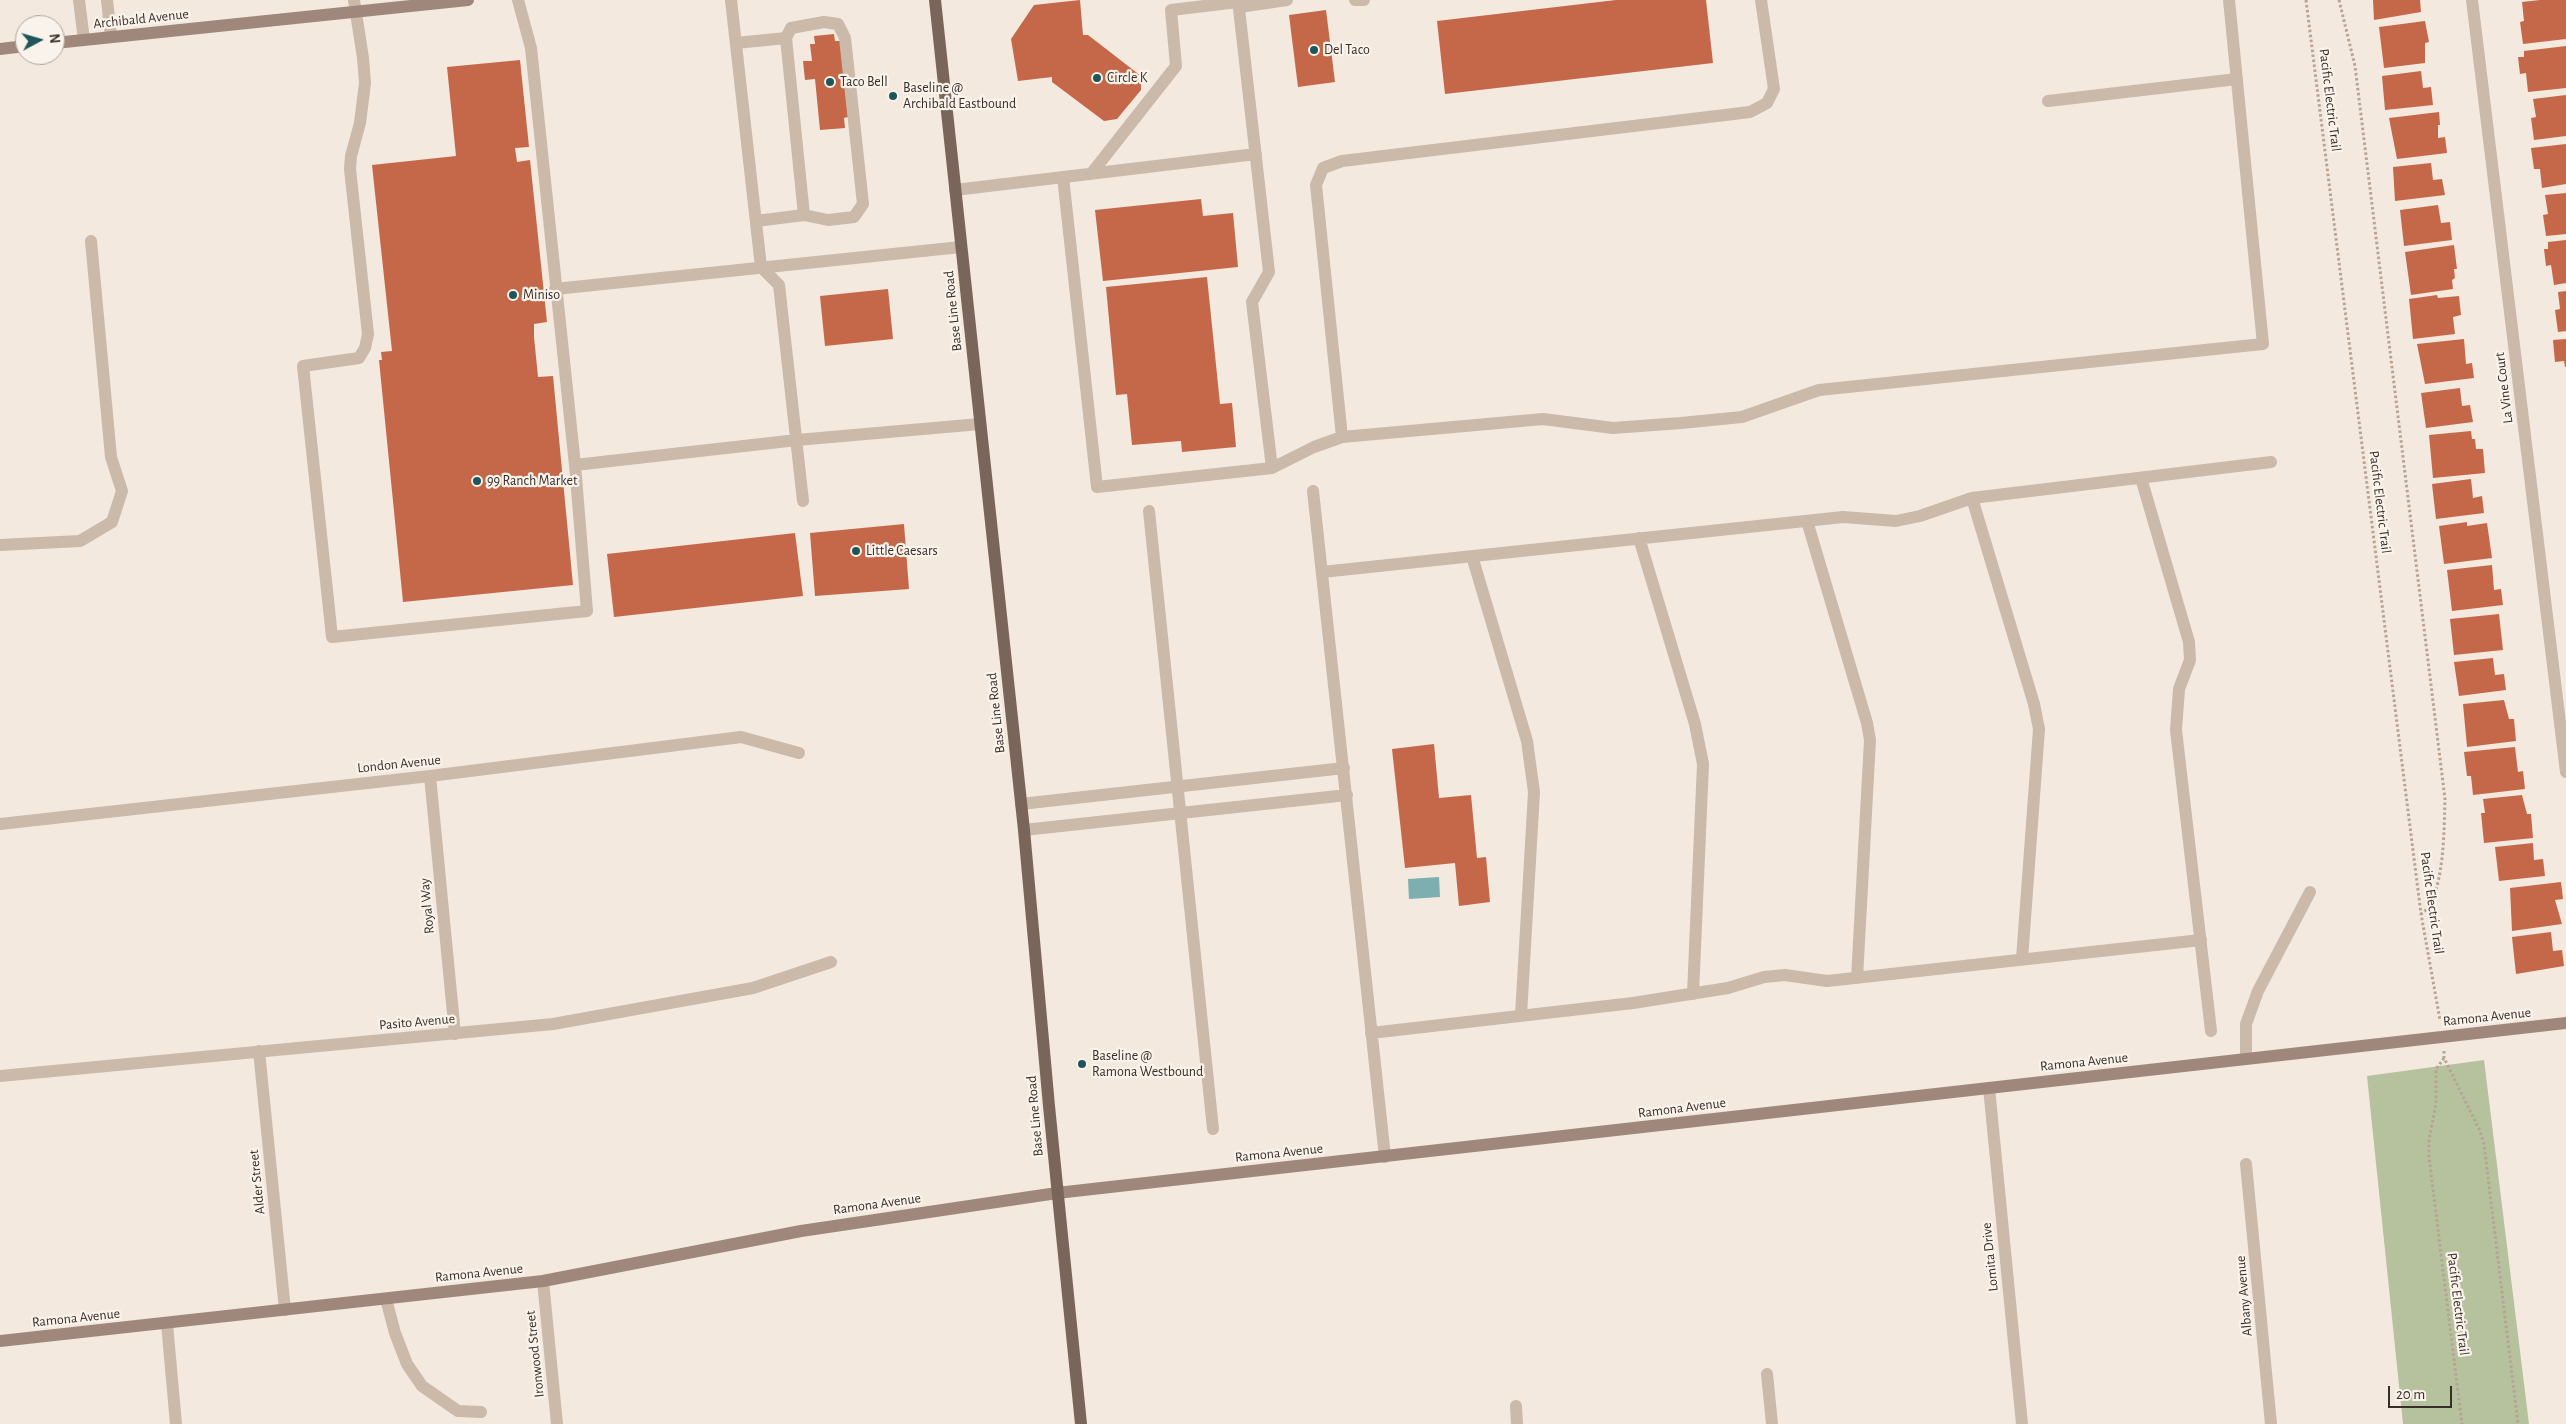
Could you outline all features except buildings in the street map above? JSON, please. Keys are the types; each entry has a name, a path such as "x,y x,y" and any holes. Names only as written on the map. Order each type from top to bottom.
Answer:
{"main road":[{"name":"Base Line Road","path":"935,0 1024,830 1057,1193 1081,1424"}],"street":[{"path":"79,0 84,40"},
{"path":"107,0 110,38"},
{"name":"Archibald Avenue","path":"65,42 110,38 355,6 468,0"},
{"path":"355,6 365,83 360,123 351,156 350,169 368,334 366,348 359,358 302,366 332,637 587,612 575,465 531,48 518,0"},
{"path":"731,0 761,267 779,285 803,501"},
{"path":"1090,174 1176,66 1171,10 1287,0"},
{"path":"1355,0 1364,0"},
{"path":"1342,438 1316,185 1323,168 1342,161 1750,112 1767,103 1774,89 1761,0"},
{"path":"1063,177 1097,487 1272,468 1314,447 1342,438 1543,419 1613,428 1742,417 1819,390 2263,344 2228,0"},
{"name":"La Vine Court","path":"2472,0 2566,772"},
{"path":"1238,3 1269,272 1252,302 1272,468"},
{"path":"756,221 804,215 828,220 854,217 863,204 845,38 838,24 824,22 791,28 786,38 804,215"},
{"path":"736,42 786,38"},
{"path":"0,49 15,47"},
{"path":"2048,101 2236,79"},
{"path":"955,190 1256,154"},
{"path":"0,545 80,541 112,522 122,491 111,457 92,241"},
{"path":"555,289 961,246"},
{"path":"575,465 797,440 980,424"},
{"path":"1322,572 1843,517 1896,520 1920,516 1972,498 2271,462"},
{"path":"2141,478 2189,642 2190,660 2179,689 2176,730 2212,1032"},
{"path":"1314,491 1385,1157"},
{"path":"1972,498 2034,704 2039,729 2022,959"},
{"path":"1149,511 1213,1129"},
{"path":"1808,521 1867,723 1870,740 1857,978"},
{"path":"1639,538 1695,724 1703,764 1693,994"},
{"path":"1472,556 1527,741 1531,763 1534,792 1522,1015"},
{"name":"London Avenue","path":"0,824 430,776 741,738 799,754"},
{"path":"1021,804 1344,768"},
{"name":"Royal Way","path":"430,776 455,1034"},
{"path":"1024,830 1346,795"},
{"path":"2246,1059 2246,1024 2258,991 2310,892"},
{"path":"1371,1033 1633,1004 1693,994 1785,974 1827,981 2201,940"},
{"name":"Pasito Avenue","path":"0,1076 553,1024 753,988 831,962"},
{"name":"Ramona Avenue","path":"0,1342 543,1281 801,1231 1057,1193 2566,1023"},
{"name":"Alder Street","path":"259,1051 285,1310"},
{"name":"Lomita Drive","path":"1989,1088 2022,1424"},
{"name":"Albany Avenue","path":"2246,1164 2271,1424"},
{"name":"Ironwood Street","path":"543,1281 557,1424"},
{"path":"386,1298 395,1333 407,1364 422,1386 458,1411 481,1412"},
{"path":"167,1324 176,1424"},
{"path":"1767,1374 1772,1424"},
{"path":"1516,1406 1518,1424"}],"path":[{"name":"Pacific Electric Trail","path":"2306,0 2421,914 2438,1005"},
{"path":"2339,0 2355,66 2445,799 2442,856 2432,901 2427,910 2421,914"},
{"name":"Pacific Electric Trail","path":"2462,1424 2429,1157 2429,1140 2436,1103 2436,1070 2444,1058 2480,1131 2484,1144 2518,1424"}],"green space":[{"path":"2484,1060 2529,1424 2403,1424 2367,1076"}],"water":[{"path":"1439,877 1440,897 1409,899 1408,879"}],"place":[{"name":"Del Taco","path":"1314,50"},
{"name":"Circle K","path":"1097,78"},
{"name":"Taco Bell","path":"830,82"},
{"name":"Baseline @ Archibald Eastbound","path":"893,96"},
{"name":"Miniso","path":"513,295"},
{"name":"99 Ranch Market","path":"477,481"},
{"name":"Little Caesars","path":"856,551"},
{"name":"Baseline @ Ramona Westbound","path":"1082,1064"}]}
